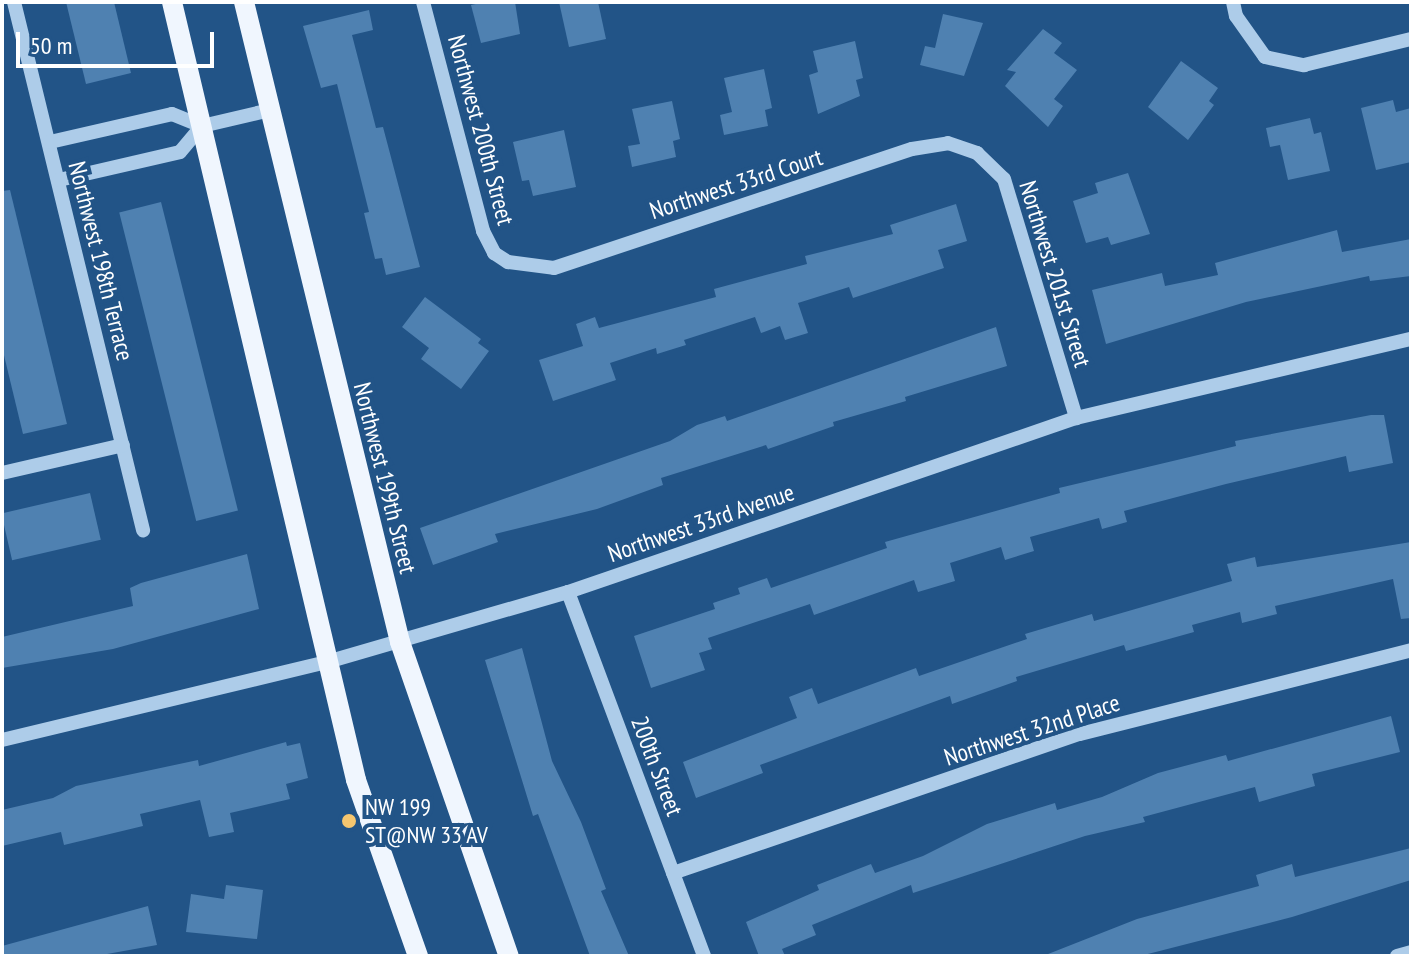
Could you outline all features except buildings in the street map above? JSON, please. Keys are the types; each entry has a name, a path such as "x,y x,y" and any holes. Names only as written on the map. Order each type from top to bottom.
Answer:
{"main road":[{"path":"172,2 356,780 418,956"},
{"name":"Northwest 199th Street","path":"244,2 400,642 509,956"}],"street":[{"name":"Northwest 198th Terrace","path":"14,2 143,530"},
{"name":"Northwest 200th Street","path":"423,2 483,231 494,253 508,262"},
{"path":"1233,2 1236,16 1265,57 1304,65 1411,39"},
{"path":"50,142 172,114 202,126 270,110"},
{"path":"59,180 180,152 202,126"},
{"name":"Northwest 33rd Court","path":"508,262 554,268 912,149 948,143 977,153"},
{"name":"Northwest 201st Street","path":"977,153 1004,179 1076,418"},
{"name":"Northwest 33rd Avenue","path":"2,740 327,662 568,592 1076,418 1411,339"},
{"path":"2,473 123,445"},
{"name":"200th Street","path":"568,592 704,956"},
{"name":"Northwest 32nd Place","path":"673,873 1080,734 1411,650"},
{"path":"1397,956 1411,952"}],"place":[{"name":"NW 199 ST@NW 33 AV","path":"349,821"}]}
